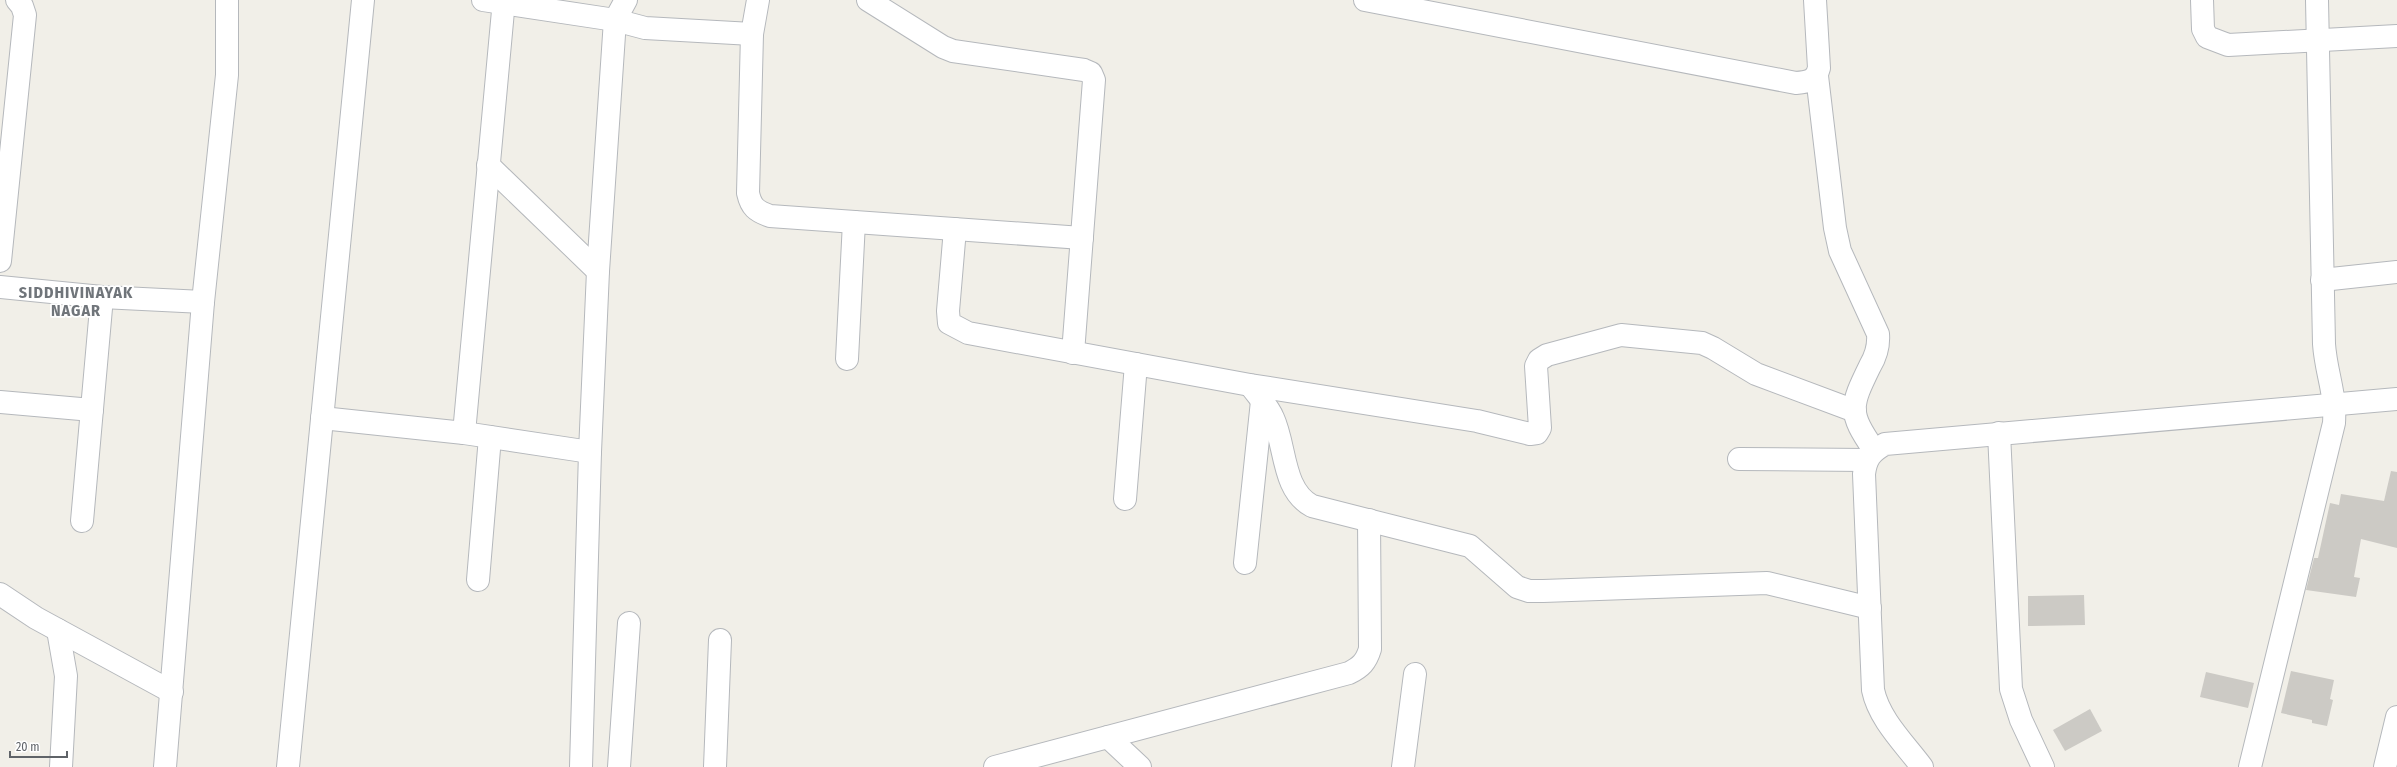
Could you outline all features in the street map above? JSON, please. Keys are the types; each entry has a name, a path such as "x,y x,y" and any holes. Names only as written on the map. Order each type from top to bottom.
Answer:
{"street":[{"path":"0,261 25,15 22,6 17,0"},
{"path":"165,767 203,302 226,75 227,0"},
{"path":"288,767 363,0"},
{"path":"581,767 590,452 598,271 615,20 626,0"},
{"path":"758,0 752,34 748,192 750,204 757,212 770,216 1082,238"},
{"path":"868,0 943,47 953,50 1084,70 1091,74 1094,80 1094,86 1073,353"},
{"path":"1365,0 1441,6 1780,80 1810,82 1817,76"},
{"path":"1815,0 1819,68 1817,76 1834,222 1840,251 1878,334 1878,349 1875,358 1855,396 1855,411 1860,430 1870,455 1864,474 1874,690 1876,704 1922,767"},
{"path":"2202,0 2202,29 2207,37 2218,43 2228,45 2397,36"},
{"path":"2250,767 2334,423 2336,403 2325,358 2322,280 2317,0"},
{"path":"464,433 488,165 496,1 615,20 645,28 752,34"},
{"path":"488,165 598,271"},
{"path":"847,360 854,222"},
{"path":"955,229 948,311 949,323 968,333 1136,364 1256,393 1477,421 1530,434 1537,433 1540,428 1536,366 1539,360 1547,355 1621,335 1702,344 1713,348 1756,374 1855,411"},
{"path":"2322,280 2397,272"},
{"path":"0,287 102,297 203,302"},
{"path":"82,521 102,297"},
{"path":"1125,499 1136,364"},
{"path":"1256,393 1274,418 1289,475 1303,499 1312,506 1470,546 1517,587 1530,591 1767,583 1870,608"},
{"path":"1245,563 1256,393"},
{"path":"1739,459 1870,455 1885,444 2134,420 2397,399"},
{"path":"0,402 92,410"},
{"path":"322,418 464,433 590,452"},
{"path":"1999,433 2011,689 2021,720 2043,767"},
{"path":"478,580 490,437"},
{"path":"994,767 1349,673 1360,668 1367,660 1370,649 1369,520"},
{"path":"0,594 58,630 172,692"},
{"path":"619,767 630,623"},
{"path":"58,630 66,676 61,767"},
{"path":"714,767 720,640"},
{"path":"1404,767 1415,674"},
{"path":"2384,767 2397,716"},
{"path":"1108,737 1140,767"}],"building":[{"path":"2391,471 2397,472 2397,548 2361,539 2354,577 2360,578 2356,597 2306,590 2314,558 2318,558 2330,503 2339,505 2341,494 2384,501"},
{"path":"2084,595 2085,625 2028,626 2028,596"},
{"path":"2291,671 2334,680 2330,699 2333,700 2327,726 2312,723 2312,720 2281,713"},
{"path":"2206,672 2254,683 2248,708 2200,697"},
{"path":"2090,709 2102,731 2065,751 2053,730"}],"district":[{"name":"SIDDHIVINAYAK NAGAR","path":"76,301"}]}
